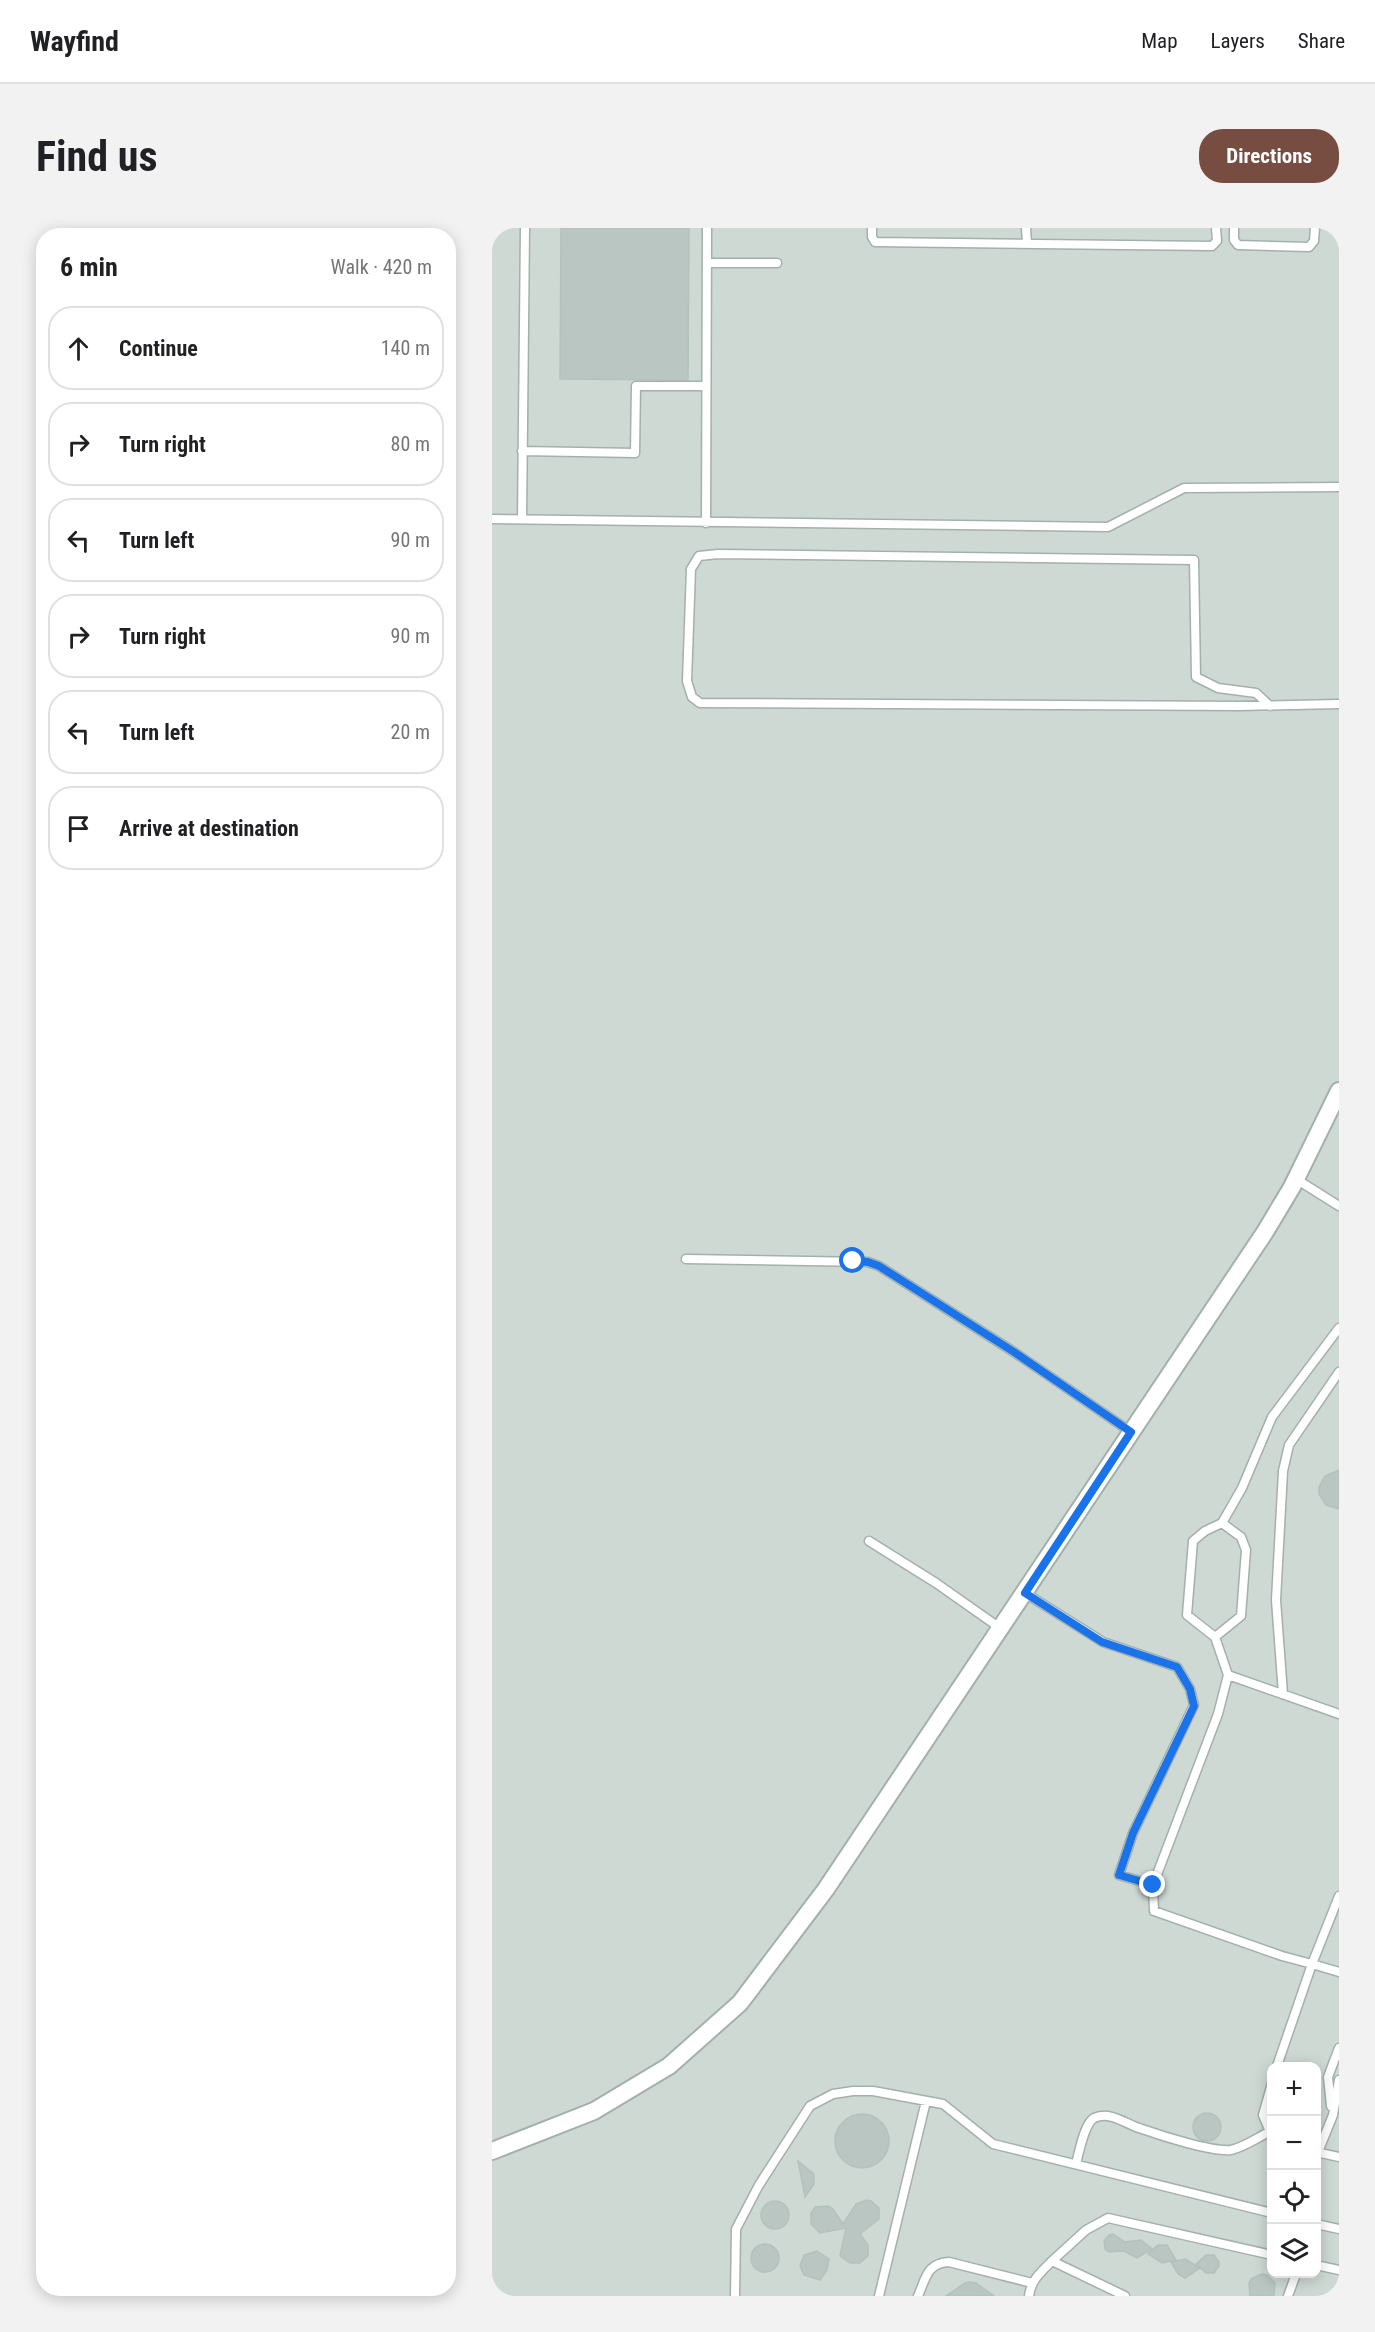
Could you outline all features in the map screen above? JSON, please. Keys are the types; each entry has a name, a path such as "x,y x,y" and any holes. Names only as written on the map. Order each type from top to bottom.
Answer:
{"street":[{"path":"492,2151 594,2111 651,2078 669,2066 740,2003 826,1889 1265,1232 1296,1179 1339,1091"}],"lane":[{"path":"522,519 525,228"},
{"path":"706,523 707,228"},
{"path":"872,228 872,237 875,242 1212,246 1217,241 1216,228"},
{"path":"1026,228 1027,244"},
{"path":"1234,228 1234,240 1238,245 1309,247 1314,241 1315,228"},
{"path":"707,263 777,263"},
{"path":"522,452 635,453 636,386 706,386"},
{"path":"492,519 1108,527 1184,488 1339,487"},
{"path":"1270,706 1257,693 1218,688 1196,677 1194,560 718,554 699,556 691,570 687,681 692,697 700,702 1270,706 1339,704"},
{"path":"1296,1179 1339,1206"},
{"path":"686,1259 868,1262 879,1266 1014,1352 1131,1432"},
{"path":"1339,1328 1272,1417 1242,1488 1222,1523 1205,1531 1193,1541 1188,1580 1187,1615 1215,1637 1228,1675 1218,1714 1153,1885 1154,1911 1282,1956 1339,1972"},
{"path":"1283,1694 1276,1600 1283,1471 1290,1445 1339,1372"},
{"path":"1215,1637 1241,1616 1246,1550 1241,1537 1222,1523"},
{"path":"869,1541 936,1583 1000,1628"},
{"path":"1025,1593 1102,1642 1177,1667 1190,1689 1194,1706 1133,1833 1119,1875 1153,1885"},
{"path":"1228,1675 1339,1714"},
{"path":"1279,2062 1312,1964 1339,1896"},
{"path":"1336,2112 1328,2077 1339,2048"},
{"path":"1336,2112 1339,2080"},
{"path":"735,2296 736,2229 741,2216 810,2106 833,2094 873,2091 943,2104 993,2144 1267,2212"},
{"path":"879,2296 926,2101"},
{"path":"1267,2101 1263,2115 1267,2125"},
{"path":"1321,2144 1339,2104"},
{"path":"1076,2164 1087,2125 1093,2119 1103,2116 1117,2118 1140,2129 1214,2149 1231,2150 1267,2134"},
{"path":"1321,2153 1339,2157"},
{"path":"1029,2296 1032,2283 1052,2260 1086,2230 1108,2218 1267,2254"},
{"path":"1321,2225 1339,2229"},
{"path":"1052,2260 1125,2296"},
{"path":"918,2296 930,2269 938,2263 949,2262 1032,2283"},
{"path":"1321,2266 1339,2270"},
{"path":"1288,2296 1295,2278"}],"shaded area":[{"path":"492,228 1339,228 1339,2296 492,2296"}],"building":[{"path":"561,228 689,228 688,380 560,379"},
{"path":"1339,1470 1339,1509 1326,1505 1319,1494 1319,1487 1325,1476"},
{"path":"1207,2113 1217,2117 1221,2127 1217,2137 1207,2141 1197,2137 1193,2127 1197,2117"},
{"path":"857,2114 867,2114 877,2118 885,2126 889,2141 885,2156 877,2164 867,2168 857,2168 847,2164 839,2156 835,2146 835,2136 839,2126 847,2118"},
{"path":"798,2161 814,2174 814,2184 805,2197"},
{"path":"866,2200 879,2208 879,2219 860,2234 868,2245 868,2256 860,2263 850,2263 840,2256 846,2228 820,2233 811,2224 811,2213 815,2207 828,2206 833,2209 843,2224 856,2204"},
{"path":"775,2201 785,2205 789,2215 785,2225 775,2229 765,2225 761,2215 765,2205"},
{"path":"1113,2234 1125,2242 1141,2240 1152,2249 1137,2258 1124,2251 1109,2252 1105,2249 1104,2241"},
{"path":"765,2244 775,2248 779,2258 775,2268 765,2272 755,2268 751,2258 755,2248"},
{"path":"1158,2245 1167,2245 1176,2260 1162,2263 1148,2254"},
{"path":"817,2251 829,2259 827,2270 820,2280 804,2275 800,2266 804,2255"},
{"path":"1206,2255 1214,2255 1219,2262 1214,2273 1206,2273 1196,2264"},
{"path":"1185,2259 1200,2268 1185,2278 1178,2274 1171,2262"},
{"path":"1262,2274 1267,2275 1267,2278 1275,2283 1274,2296 1250,2296 1249,2283 1252,2278"},
{"path":"965,2283 976,2283 994,2296 946,2296"}],"route":[{"path":"853,1261 868,1262 879,1266 1014,1352 1131,1432 1025,1593 1102,1642 1177,1667 1190,1689 1194,1706 1133,1833 1119,1875 1153,1885"}]}
